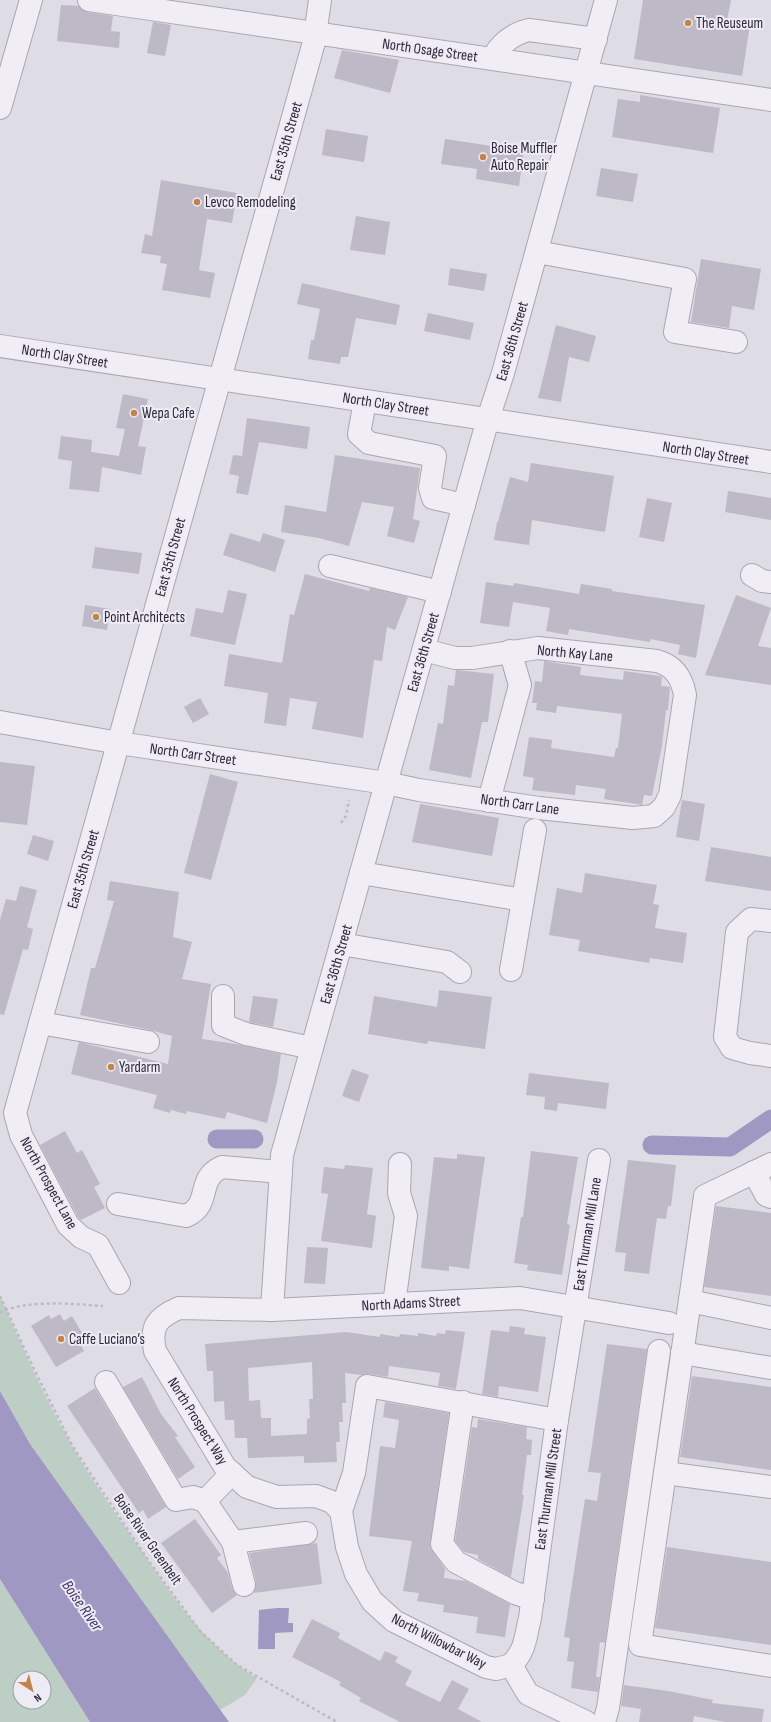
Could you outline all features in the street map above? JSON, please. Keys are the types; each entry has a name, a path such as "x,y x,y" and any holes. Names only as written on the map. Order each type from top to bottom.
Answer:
{"street":[{"path":"0,108 32,0"},
{"name":"North Osage Street","path":"89,0 771,100"},
{"name":"East 35th Street","path":"15,1113 316,33 320,0"},
{"name":"East 36th Street","path":"272,1310 282,1154 488,419 537,252 606,0"},
{"path":"493,59 501,46 523,32 529,30 596,39"},
{"path":"537,252 685,279 675,332 736,342"},
{"name":"North Clay Street","path":"0,346 771,462"},
{"path":"365,401 359,434 369,443 435,456 430,488 432,498 464,505"},
{"path":"330,566 440,592"},
{"name":"North Kay Lane","path":"424,650 455,658 472,658 510,651 544,648 657,661 667,664 676,672 683,682 685,695 670,795 664,807 654,816"},
{"path":"489,800 520,685 510,651"},
{"name":"North Carr Street","path":"0,722 386,783"},
{"name":"North Carr Lane","path":"386,783 419,790 489,800 632,818 654,816"},
{"path":"511,970 535,830"},
{"path":"361,873 523,900"},
{"path":"771,921 751,919 737,932 725,1038 732,1048 750,1053 771,1056"},
{"path":"341,944 447,962 460,972"},
{"path":"223,996 223,1025 246,1034 312,1048"},
{"path":"40,1023 148,1042"},
{"name":"North Prospect Lane","path":"15,1113 21,1135 68,1225 81,1237 98,1245 119,1283"},
{"name":"East Thurman Mill Lane","path":"575,1308 599,1160"},
{"path":"394,1304 406,1216 399,1193 400,1164"},
{"path":"118,1204 186,1216 195,1212 201,1204 206,1181 214,1170 222,1167 281,1172"},
{"path":"771,1197 766,1194 762,1168 705,1196 640,1645 771,1666"},
{"name":"North Adams Street","path":"157,1323 166,1314 179,1308 272,1310 520,1298 669,1324"},
{"path":"690,1301 771,1318"},
{"name":"East Thurman Mill Street","path":"511,1665 520,1655 525,1644 533,1600 557,1420 575,1308"},
{"name":"North Prospect Way","path":"157,1323 152,1336 155,1351 225,1466 248,1487 277,1497 316,1496 332,1502 341,1511"},
{"path":"604,1722 608,1708 658,1351"},
{"path":"682,1353 771,1368"},
{"path":"106,1382 176,1500 193,1497 205,1501 233,1542 244,1585"},
{"path":"341,1511 354,1472 368,1386 464,1402 557,1420"},
{"path":"464,1402 442,1544 456,1562 514,1592 533,1600"},
{"path":"205,1501 232,1473"},
{"path":"665,1473 771,1487"},
{"name":"North Willowbar Way","path":"341,1511 347,1547 356,1574 372,1601 388,1616 394,1621 486,1667 496,1669 511,1665"},
{"path":"233,1542 306,1534"},
{"path":"511,1665 528,1694 586,1722"}],"path":[{"path":"341,823 346,816 348,800"},
{"name":"Boise River Greenbelt","path":"0,1296 73,1447 144,1554 200,1632 237,1665 337,1722"},
{"path":"0,1313 6,1310 33,1304 103,1306"}],"green space":[{"path":"0,1296 52,1409 72,1446 105,1499 166,1586 192,1620 222,1651 238,1665 257,1678 245,1695 220,1710 30,1444 0,1391"},
{"path":"0,1579 90,1722 0,1722"}],"water":[{"name":"Boise River","path":"0,1391 30,1444 229,1722 90,1722 0,1579"},
{"path":"289,1608 288,1623 293,1623 293,1632 275,1633 275,1649 258,1649 259,1610"}],"building":[{"path":"643,0 731,0 727,21 750,25 742,76 634,59"},
{"path":"61,5 79,6 87,12 113,16 111,31 120,32 119,48 57,41"},
{"path":"153,22 171,25 165,56 147,53"},
{"path":"342,50 399,60 390,93 334,78"},
{"path":"640,95 720,108 713,153 612,137 618,99 640,102"},
{"path":"326,129 368,136 364,162 322,155"},
{"name":"Boise Muffler Auto Repair","path":"445,139 524,151 519,186 476,179 477,169 441,164"},
{"path":"601,168 638,174 633,202 596,196"},
{"path":"161,180 237,193 232,223 207,219 199,270 215,273 210,298 162,290 167,264 160,263 161,256 141,253 145,234 152,236"},
{"path":"356,216 390,222 385,255 350,250"},
{"path":"701,259 761,269 754,310 732,306 729,328 691,322"},
{"path":"450,268 487,274 484,291 448,285"},
{"path":"302,283 400,305 396,325 356,318 348,357 341,357 340,364 308,359 311,340 314,340 320,309 297,304"},
{"path":"428,313 474,323 470,340 424,331"},
{"path":"556,325 596,336 589,362 569,357 561,402 538,398"},
{"path":"123,394 148,399 138,446 146,447 141,475 102,467 99,492 69,489 72,461 58,459 61,436 92,440 91,452 119,456 125,429 116,428"},
{"path":"247,418 310,427 307,449 259,442 248,495 236,493 239,476 229,474 233,455 242,456"},
{"path":"335,455 420,468 413,519 420,521 414,543 387,536 394,507 362,502 349,546 319,538 281,532 285,505 326,512"},
{"path":"531,463 614,476 605,532 532,520 529,545 494,540 497,522 510,477 528,482"},
{"path":"728,491 771,498 771,520 725,512"},
{"path":"647,498 672,503 664,542 639,537"},
{"path":"230,533 260,542 263,533 285,540 275,572 223,555"},
{"path":"95,547 142,553 139,574 92,568"},
{"path":"305,574 369,591 370,588 408,597 395,630 387,627 382,661 374,660 363,738 312,729 317,702 290,698 286,726 264,723 268,693 224,686 229,654 282,663 290,614 294,615"},
{"path":"486,582 513,586 514,583 579,594 581,584 612,589 612,591 705,605 696,658 678,654 680,645 650,639 650,642 569,629 568,635 546,631 550,608 513,602 509,627 480,623"},
{"path":"228,590 247,594 235,645 190,636 196,608 223,613"},
{"path":"736,595 771,608 758,646 771,648 771,685 705,675"},
{"name":"Point Architects","path":"85,605 110,609 107,630 82,626"},
{"path":"544,661 581,667 580,675 623,680 624,671 660,676 662,677 661,686 670,687 668,710 666,710 662,746 652,796 644,795 642,805 604,799 606,789 576,785 575,795 532,790 534,778 523,776 529,737 552,740 551,748 614,757 616,748 618,748 622,714 557,706 556,713 536,710 537,703 532,703 535,681 542,682"},
{"path":"456,670 494,674 488,722 482,722 471,778 429,770 438,723 443,724 448,685 454,686"},
{"path":"200,698 209,714 193,723 184,707"},
{"path":"0,762 35,766 27,825 0,822"},
{"path":"210,774 238,782 211,880 184,873"},
{"path":"682,800 705,804 699,841 676,837"},
{"path":"420,804 499,818 492,856 412,842"},
{"path":"33,835 54,841 48,861 27,854"},
{"path":"711,847 771,857 771,891 705,881"},
{"path":"585,873 657,885 653,904 659,905 655,928 687,933 683,963 650,958 649,963 578,951 580,940 549,935 557,888 582,893"},
{"path":"110,881 179,892 173,937 192,942 182,979 211,984 202,1039 236,1044 281,1054 277,1082 267,1123 227,1112 225,1119 187,1111 186,1114 171,1110 170,1113 153,1108 157,1095 71,1074 79,1042 168,1064 172,1036 80,1015 91,968 95,968 114,901 107,900"},
{"path":"20,886 37,890 27,927 33,929 28,950 23,949 4,1015 0,1014 0,920 6,899 16,901"},
{"path":"439,990 492,997 485,1049 428,1041 427,1044 368,1034 374,996 437,1007"},
{"path":"253,996 278,999 273,1027 249,1022"},
{"path":"352,1069 369,1075 359,1102 342,1096"},
{"path":"529,1073 609,1083 606,1109 558,1103 557,1111 544,1109 545,1097 526,1095"},
{"path":"65,1131 77,1153 82,1150 100,1184 94,1187 105,1208 81,1220 40,1145"},
{"path":"531,1151 578,1157 567,1224 570,1225 562,1275 527,1270 528,1265 514,1263 521,1217 523,1217"},
{"path":"457,1154 485,1157 469,1269 449,1266 449,1271 421,1268 434,1157 457,1159"},
{"path":"628,1160 676,1165 671,1206 668,1206 666,1219 657,1218 649,1274 624,1271 626,1253 615,1252"},
{"path":"345,1165 373,1168 367,1214 376,1216 372,1248 321,1241 328,1194 321,1193 324,1167 344,1169"},
{"path":"716,1206 771,1213 771,1296 704,1287"},
{"path":"307,1247 328,1248 325,1284 304,1283"},
{"name":"Caffe Luciano’s","path":"60,1314 64,1321 72,1316 85,1338 79,1342 84,1351 56,1367 31,1326 49,1315 51,1319"},
{"path":"510,1326 525,1328 524,1334 546,1337 538,1392 499,1386 498,1397 482,1394 491,1330 509,1332"},
{"path":"446,1330 465,1332 456,1389 438,1386 440,1373 389,1366 388,1377 369,1374 361,1375 345,1373 346,1403 342,1403 343,1422 339,1422 340,1442 336,1442 337,1462 304,1463 304,1456 248,1458 247,1438 235,1438 234,1420 225,1420 224,1401 214,1402 213,1371 207,1371 205,1344 346,1332 380,1337 380,1334 399,1337 400,1334 418,1336 418,1333 436,1336 437,1333 445,1334","holes":["312,1362 313,1399 309,1399 310,1418 307,1419 307,1434 271,1436 271,1418 261,1418 260,1400 249,1401 248,1368"]},
{"path":"607,1344 647,1349 605,1643 600,1642 596,1677 600,1677 598,1692 571,1688 574,1662 567,1661 570,1638 564,1637 585,1499 597,1501 601,1473 588,1472"},
{"path":"692,1376 771,1387 771,1470 680,1457"},
{"path":"142,1377 161,1414 178,1436 175,1437 195,1467 178,1479 123,1387"},
{"path":"95,1388 166,1507 148,1519 143,1510 139,1513 67,1406"},
{"path":"385,1402 449,1413 430,1547 445,1569 444,1578 466,1581 510,1604 505,1637 476,1633 478,1617 443,1612 444,1605 417,1601 419,1593 403,1591 412,1541 369,1536 380,1446 395,1448 399,1420 383,1417"},
{"path":"478,1419 527,1427 526,1439 532,1440 531,1455 527,1455 522,1495 524,1495 511,1577 478,1559 478,1555 464,1552 455,1541 472,1427 477,1428"},
{"path":"195,1519 221,1555 217,1558 228,1573 232,1588 237,1595 212,1613 161,1543"},
{"path":"317,1543 322,1584 254,1593 256,1582 249,1553"},
{"path":"667,1547 771,1562 771,1645 655,1628"},
{"path":"312,1619 340,1633 338,1638 380,1661 385,1651 398,1657 395,1662 412,1671 405,1685 440,1702 452,1680 469,1689 458,1709 482,1722 400,1722 359,1701 361,1698 339,1685 341,1682 292,1657"},
{"path":"624,1685 668,1691 713,1700 712,1703 764,1709 762,1722 725,1722 694,1716 693,1722 639,1722 641,1709 621,1706"}],"waterway":[{"path":"652,1145 730,1147 771,1119"},
{"path":"217,1139 254,1139"}],"place":[{"name":"The Reuseum","path":"688,23"},
{"name":"Boise Muffler Auto Repair","path":"483,157"},
{"name":"Levco Remodeling","path":"197,202"},
{"name":"Wepa Cafe","path":"134,413"},
{"name":"Point Architects","path":"96,617"},
{"name":"Yardarm","path":"111,1067"},
{"name":"Caffe Luciano’s","path":"61,1339"}]}
